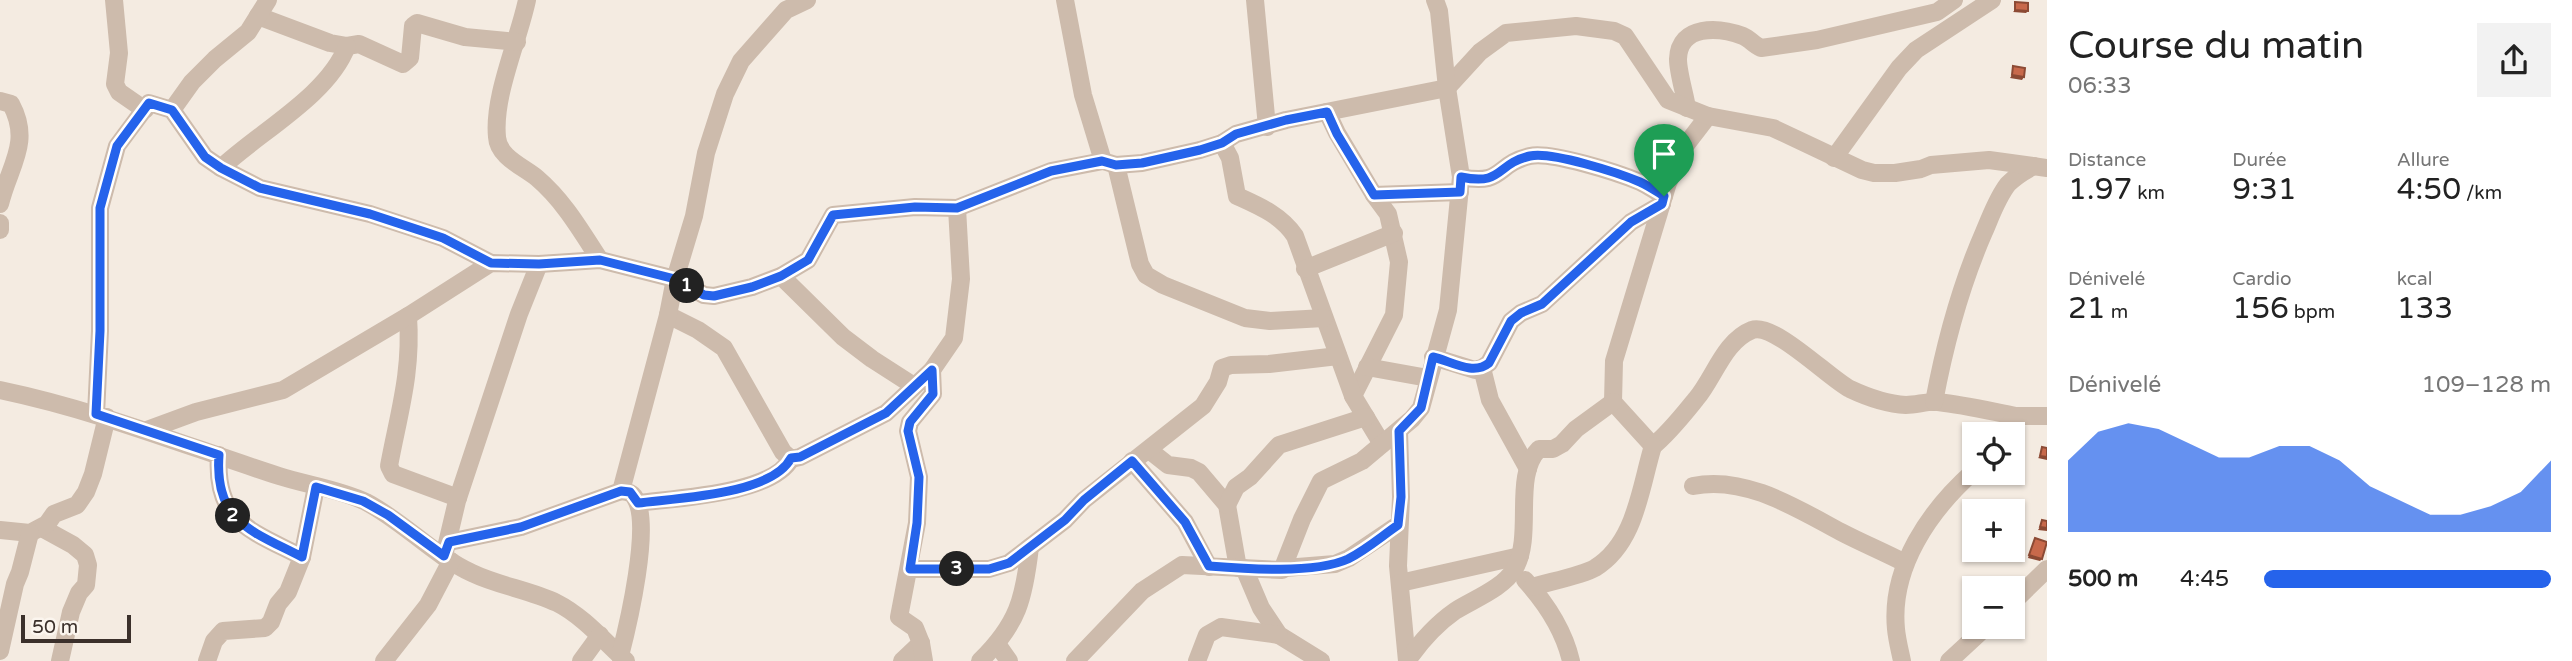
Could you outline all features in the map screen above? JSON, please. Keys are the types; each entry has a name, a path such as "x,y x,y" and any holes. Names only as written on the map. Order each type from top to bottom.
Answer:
{"street":[{"path":"114,0 119,53 115,84 119,92 145,110"},
{"path":"172,110 192,82 248,32 268,0"},
{"path":"527,0 499,100 496,140 510,159 538,178 566,208 600,260"},
{"path":"621,491 668,315 675,279 694,216 706,153 725,94 741,61 786,10 807,0"},
{"path":"1065,0 1083,95 1146,275 1198,301 1245,318 1270,321 1324,318"},
{"path":"1255,0 1268,127"},
{"path":"1285,568 1303,519 1321,481 1362,461 1399,431 1421,408 1448,310 1460,184 1435,0"},
{"path":"1687,108 1678,61 1680,47 1686,36 1697,30 1730,32 1747,37 1755,46 1761,47 1817,40 1937,12 1954,0"},
{"path":"1834,158 1899,68 1916,51 1992,0"},
{"path":"258,16 330,43 347,46 359,44 403,64 410,58 413,26 417,23 466,37 517,42"},
{"path":"0,651 15,583 36,530 54,514 77,505 93,474 101,416 100,208 117,146 149,103 172,110 205,157 260,188 370,214 443,238 491,263 539,264 600,260 675,279 704,295 714,296 752,287 781,276 808,260 833,215 915,207 957,208 1051,171 1109,163 1142,163 1222,143 1236,134 1286,120 1447,88 1480,52 1506,33 1576,26 1614,31 1625,36 1668,100 1708,116 1773,128 1852,167 1879,173 1921,169 1931,164 1977,161 2041,167"},
{"path":"221,168 243,147 273,128 307,97 342,59 347,46"},
{"path":"0,101 11,104 17,115 22,138 0,204"},
{"path":"1327,112 1337,134 1388,215 1399,262 1394,315 1353,396"},
{"path":"1653,446 1613,402 1614,361 1663,200 1685,146 1708,116"},
{"path":"1222,143 1230,158 1237,196 1260,206 1287,224 1295,236 1353,396 1382,444"},
{"path":"1374,195 1490,180 1518,159 1544,154 1630,179 1663,200"},
{"path":"1934,402 1955,311 1984,231 2007,186 2016,176 2041,167"},
{"path":"1433,357 1475,370 1482,368 1489,363 1511,321 1521,313 1542,304 1631,222 1663,200"},
{"path":"668,315 698,330 723,348 783,452 791,458 800,457 886,413 932,370 954,338 961,279 957,208"},
{"path":"0,223 0,230"},
{"path":"1305,269 1394,233"},
{"path":"147,430 196,412 283,390 491,263"},
{"path":"384,661 428,605 448,553 458,498 519,314 539,264"},
{"path":"781,276 843,337 914,386"},
{"path":"408,316 409,369 389,466 393,474 458,498"},
{"path":"1532,587 1594,568 1612,552 1626,533 1640,501 1653,446 1697,398 1736,341 1758,328 1777,337 1852,390 1879,400 1904,405 1934,402 2016,416 2047,416"},
{"path":"910,569 989,569 1009,563 1203,406 1222,368 1338,356"},
{"path":"1367,367 1428,378"},
{"path":"1482,368 1490,400 1528,469"},
{"path":"902,661 923,652 915,628 900,617 917,523 919,477 908,431 910,422 933,394 932,370"},
{"path":"0,390 49,400 363,501 448,553 471,573 558,604 600,635 623,658"},
{"path":"1399,431 1400,583 1407,661 1425,635 1454,612 1503,582 1518,562 1531,457 1539,449 1553,449 1562,444 1576,429 1613,402"},
{"path":"2011,422 2016,416"},
{"path":"1227,505 1236,487 1250,477 1279,445 1366,417"},
{"path":"1149,450 1168,465 1191,468 1199,472 1227,505 1241,568 1261,608 1279,635"},
{"path":"219,455 218,471 228,511 257,534 302,557"},
{"path":"638,503 738,489 763,482 786,467 791,458"},
{"path":"1132,461 1185,522 1209,566"},
{"path":"1902,661 1896,631 1896,614 1905,563 1914,544 1941,504 1962,482"},
{"path":"1693,486 1707,483 1740,488 1781,500 1905,563"},
{"path":"207,661 214,641 223,631 265,628 271,622 278,604 288,592 302,557 316,487"},
{"path":"448,553 621,491 630,492 638,503 640,520 637,587 623,658"},
{"path":"1075,661 1142,591 1182,565 1278,570 1335,564 1349,558 1398,525"},
{"path":"0,530 36,530 73,545 85,555 89,565 86,585 79,593 71,612 60,661"},
{"path":"980,661 997,644 1018,611 1025,586 1030,547"},
{"path":"1518,562 1552,616 1568,648 1571,661"},
{"path":"1400,583 1518,562"},
{"path":"2025,590 2047,569"},
{"path":"1197,661 1203,642 1214,629 1221,627 1279,635 1321,661"},
{"path":"581,661 600,635"},
{"path":"1949,661 1973,639"},
{"path":"997,644 1009,661"}],"building":[{"path":"2015,2 2028,3 2028,11 2015,10"},
{"path":"2013,66 2025,68 2024,77 2012,75"},
{"path":"2042,447 2047,448 2047,457 2040,456"},
{"path":"2042,520 2047,521 2047,528 2040,527"},
{"path":"2035,538 2047,542 2042,559 2029,555"}],"route":[{"path":"149,103 172,110 205,157 260,188 370,214 443,238 491,263 539,264 600,260 675,279 704,295 714,296 752,287 781,276 808,260 833,215 876,209 957,208 1051,171 1102,161 1116,165 1142,163 1200,150 1222,143 1236,134 1286,120 1327,112 1337,134 1374,195 1460,192 1461,177 1477,181 1490,180 1518,159 1544,154 1641,183 1664,196 1662,204 1631,222 1542,304 1521,313 1511,321 1489,363 1482,368 1475,370 1433,357 1421,408 1399,431 1401,497 1398,525 1349,558 1335,564 1282,570 1209,566 1185,522 1132,461 1084,500 1065,520 1001,567 910,569 917,523 919,477 908,431 916,413 933,394 932,370 886,413 800,457 791,458 786,467 763,482 738,489 638,503 630,492 621,491 521,527 449,542 444,556 388,515 363,501 316,487 302,557 257,534 228,511 221,490 219,455 96,414 100,331 100,208 117,146 149,103"}]}
